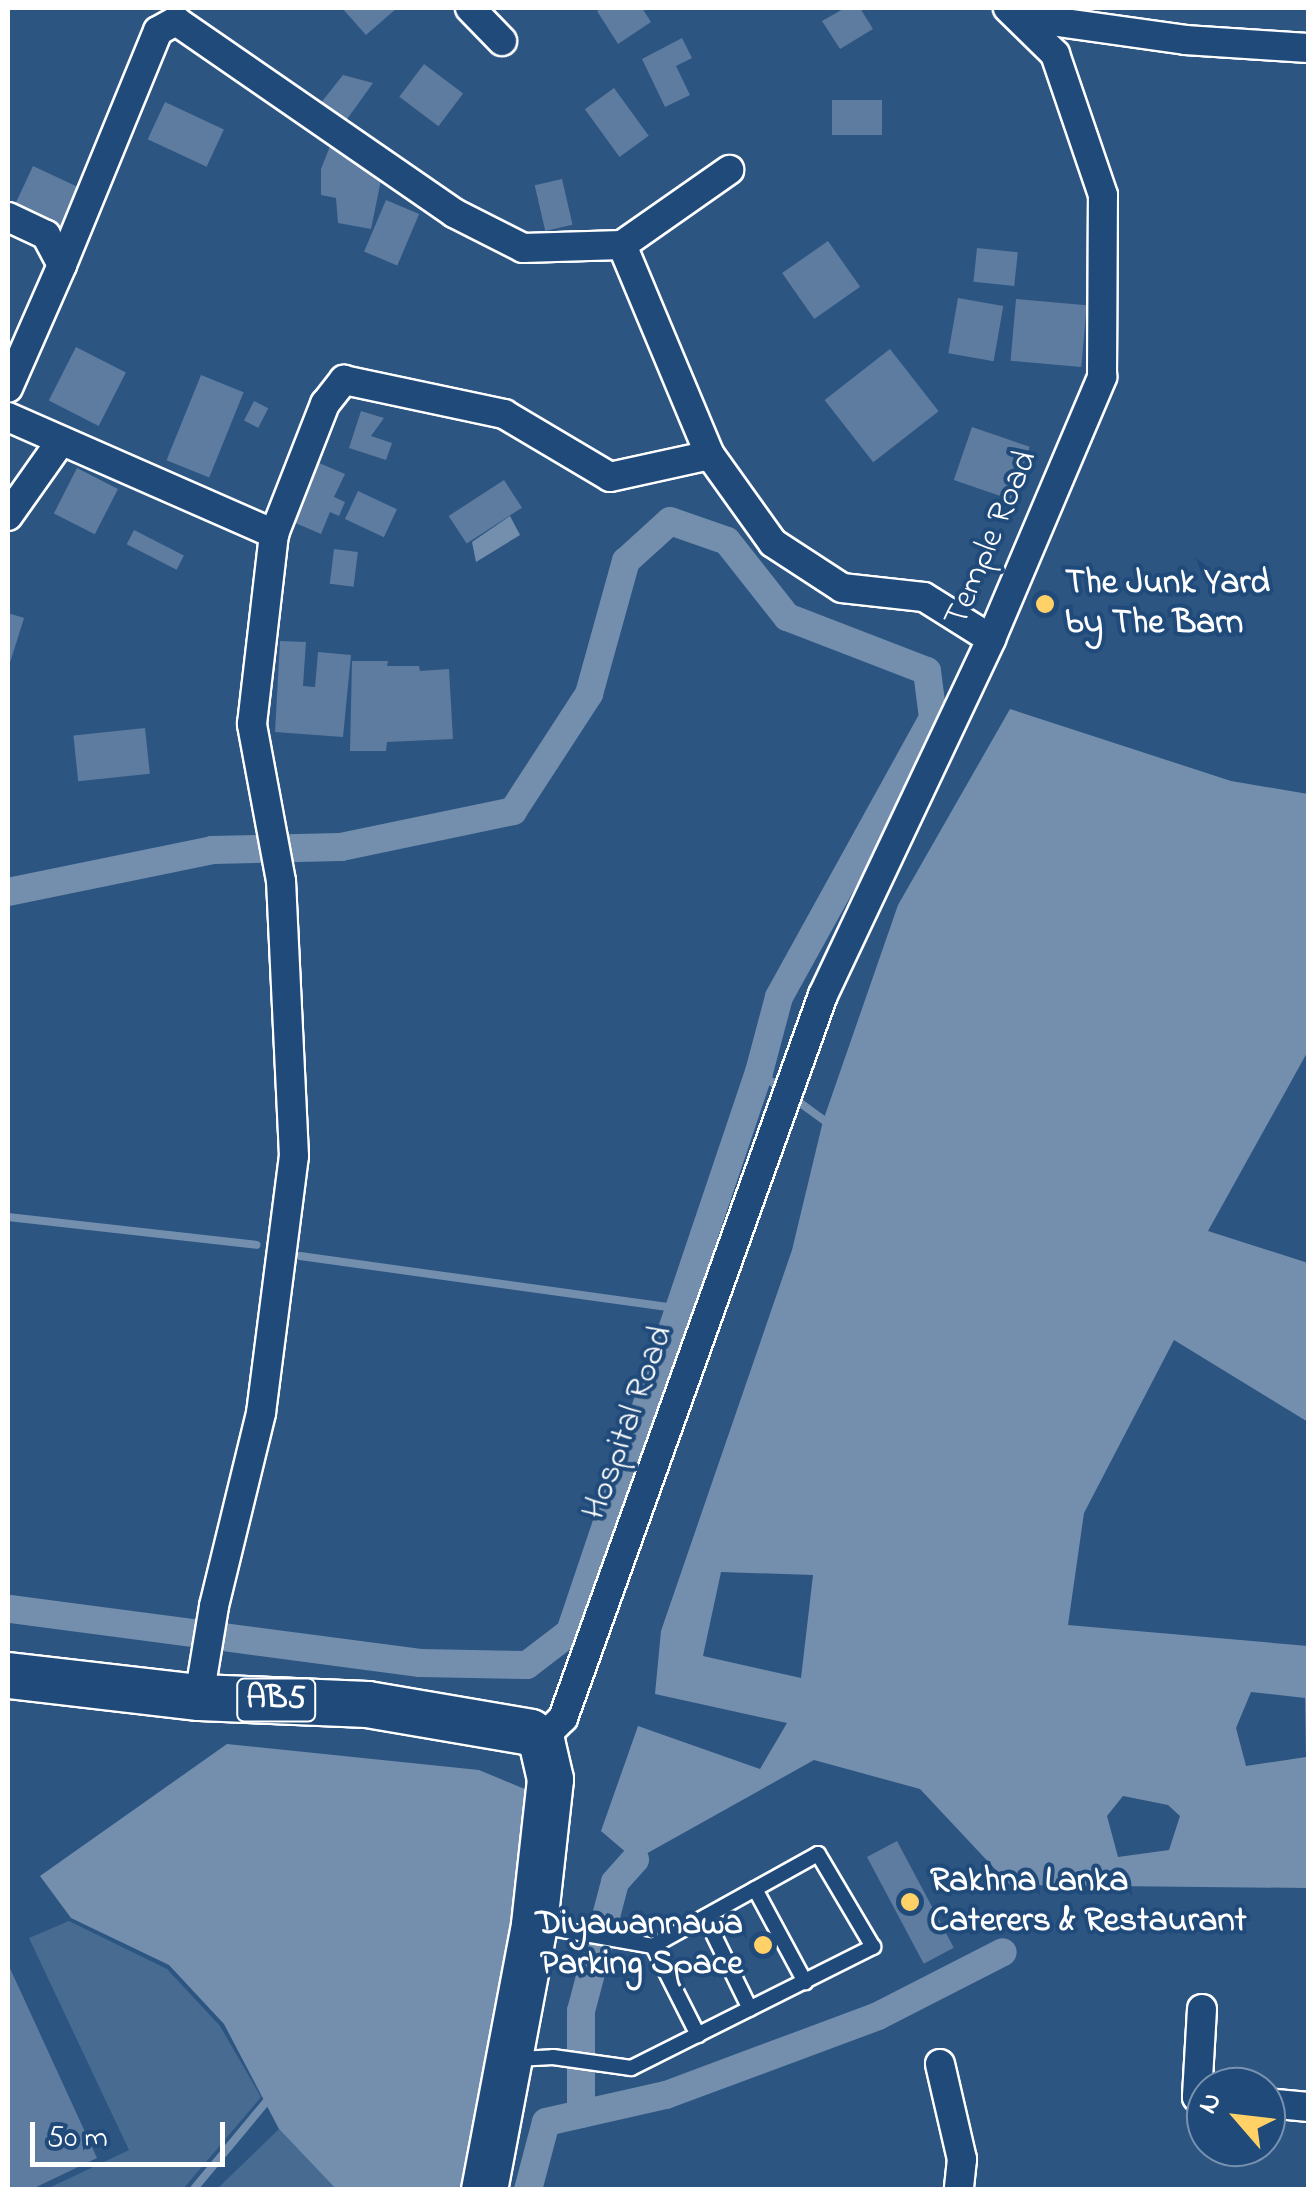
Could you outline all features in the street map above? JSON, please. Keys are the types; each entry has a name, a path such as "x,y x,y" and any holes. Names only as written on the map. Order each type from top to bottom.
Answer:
{"main road":[{"name":"AB5","path":"8,1675 199,1697 367,1704 530,1732 541,1740"},
{"path":"484,2190 532,2058 552,1928 550,1779 541,1740"}],"street":[{"path":"470,8 502,42"},
{"path":"1015,12 1185,40 1308,48"},
{"name":"Temple Road","path":"775,1123 809,1030 991,639 1102,377 1103,195 1055,54 1015,12"},
{"path":"8,388 158,31 176,21 454,213 523,248 622,245 729,170"},
{"path":"8,217 46,235 62,264"},
{"path":"622,245 710,455 773,543 842,588 924,597 991,639"},
{"path":"199,1697 214,1606 261,1413 294,1156 281,881 270,840 252,724 274,534 325,404 344,380 504,414 610,477 710,455"},
{"path":"8,417 274,534"},
{"path":"8,516 61,440"},
{"name":"Hospital Road","path":"541,1740 564,1718 775,1123"},
{"path":"1199,2067 1202,2009"},
{"path":"940,2064 962,2159 959,2190"}],"lane":[{"path":"532,2058 600,2061 631,2068 874,1948 818,1854 653,1946 552,1928"},
{"path":"755,1889 805,1982"},
{"path":"704,1917 750,2009"},
{"path":"653,1946 698,2035"}],"shaded area":[{"path":"510,516 520,535 476,562 472,542"},
{"path":"1010,709 1231,781 1308,794 1308,1051 1208,1231 1308,1263 1308,1422 1174,1340 1084,1513 1068,1625 1308,1646 1308,1888 1010,1885 920,1789 814,1760 635,1860 601,1831 638,1726 760,1769 787,1723 655,1694 661,1631 792,1250 823,1121 898,905","holes":["721,1572 813,1575 801,1678 703,1656","1251,1692 1305,1698 1306,1757 1246,1766 1236,1728","1123,1796 1168,1805 1180,1816 1169,1850 1118,1857 1107,1816"]},
{"path":"227,1744 479,1770 527,1790 526,1844 460,2189 336,2189 279,2129 224,2024 169,1965 71,1918 40,1876"},
{"path":"69,1921 167,1969 220,2026 261,2097 183,2189 51,2187 129,2150 29,1938"},
{"path":"279,2129 336,2189 216,2190"}],"building":[{"path":"342,8 397,8 366,35"},
{"path":"642,8 651,22 618,44 597,11"},
{"path":"845,8 860,8 873,29 840,49 822,21"},
{"path":"682,38 692,58 676,66 690,95 665,107 642,59"},
{"path":"424,64 463,93 438,126 399,97"},
{"path":"343,75 373,83 345,122 320,104"},
{"path":"614,88 649,136 620,157 585,109"},
{"path":"832,100 882,100 882,135 832,135"},
{"path":"165,102 224,129 207,167 148,139"},
{"path":"332,141 381,180 371,229 338,223 336,198 321,195 321,169"},
{"path":"33,166 80,188 62,227 15,205"},
{"path":"562,179 573,225 545,231 535,185"},
{"path":"386,200 419,214 397,266 364,252"},
{"path":"828,241 860,287 814,319 782,273"},
{"path":"977,248 1018,252 1014,286 973,282"},
{"path":"958,298 1003,306 994,361 948,353"},
{"path":"1016,299 1087,305 1081,367 1011,361"},
{"path":"76,347 126,372 99,426 49,400"},
{"path":"890,349 939,411 873,462 825,400"},
{"path":"201,375 244,392 209,478 167,460"},
{"path":"254,401 268,408 258,428 244,421"},
{"path":"361,411 384,418 371,436 392,443 386,460 349,448"},
{"path":"972,427 1030,447 1011,500 954,480"},
{"path":"312,460 345,474 334,497 345,502 339,516 330,512 321,534 286,519"},
{"path":"77,468 118,489 95,534 54,513"},
{"path":"504,480 522,508 467,544 449,516"},
{"path":"358,491 397,509 384,537 345,519"},
{"path":"134,530 184,555 177,570 127,544"},
{"path":"334,549 358,552 354,587 330,584"},
{"path":"8,613 24,618 8,669"},
{"path":"280,641 306,642 303,686 315,687 318,652 351,655 343,737 275,732"},
{"path":"352,661 388,661 387,666 419,666 420,671 449,669 453,739 387,742 386,751 350,751"},
{"path":"145,728 150,774 78,781 73,736"},
{"name":"Rakhna Lanka Caterers & Restaurant","path":"897,1841 954,1948 924,1964 867,1857"},
{"path":"8,1964 97,2158 30,2190 8,2190"}],"waterway":[{"path":"8,892 212,850 341,847 513,811 589,694 626,561 670,521 727,541 787,617 927,671 933,718 779,997 759,1072 570,1632 527,1665 420,1663 8,1609"},
{"path":"759,1072 781,1089"},
{"path":"792,1097 829,1124"},
{"path":"8,1217 256,1245"},
{"path":"300,1256 680,1309"},
{"path":"581,2114 581,2011 615,1882 635,1860"},
{"path":"528,2190 546,2122 666,2095 878,2016 1003,1952"},
{"path":"193,2190 267,2101"}],"place":[{"name":"The Junk Yard by The Barn","path":"1045,604"},
{"name":"Rakhna Lanka Caterers & Restaurant","path":"910,1902"},
{"name":"Diyawannawa Parking Space","path":"763,1945"}]}
